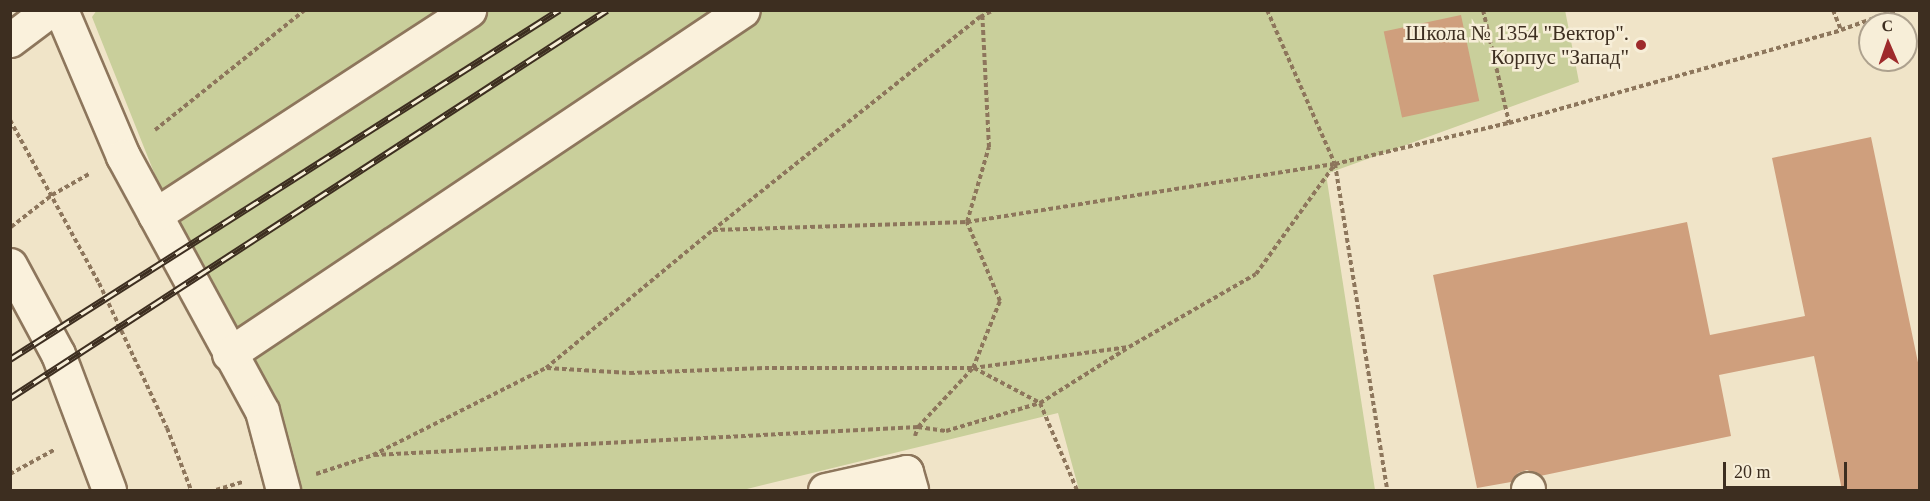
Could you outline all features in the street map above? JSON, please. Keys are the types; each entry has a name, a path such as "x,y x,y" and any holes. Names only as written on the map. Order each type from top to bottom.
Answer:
{"lane":[{"path":"10,40 50,10"},
{"path":"61,10 123,156 262,411 283,488"},
{"path":"155,215 469,10"},
{"path":"229,354 743,10"},
{"path":"10,265 58,354 86,433 110,490"},
{"path":"825,490 908,481"}],"path":[{"path":"10,228 52,195 123,156 305,10"},
{"path":"908,481 918,427 973,368 1000,301 967,222 988,147 980,17 982,10"},
{"path":"216,490 254,478 283,488 373,455 546,368 713,230 980,17 994,10"},
{"path":"1267,10 1335,164 1387,490"},
{"path":"1483,10 1509,123"},
{"path":"1833,10 1841,30"},
{"path":"713,230 967,222 1335,164 1509,123 1841,30 1897,10"},
{"path":"10,120 99,283 168,428 190,490"},
{"path":"373,455 918,427 946,431 1040,403 1129,347 1256,274 1335,164"},
{"path":"546,368 630,373 765,368 973,368 1129,347"},
{"path":"973,368 1040,403 1077,490"},
{"path":"10,474 86,433"}],"green space":[{"path":"97,10 1565,10 1579,82 1326,174 1375,490 1079,490 1058,413 743,490 300,490 279,405 159,185 92,17"}],"building":[{"path":"1461,15 1479,101 1402,118 1384,31"},
{"path":"1871,137 1920,372 1920,490 1842,490 1814,356 1719,375 1731,436 1540,476 1527,470 1518,473 1511,482 1477,488 1433,275 1687,222 1710,335 1805,316 1772,158"}],"railway":[{"path":"10,359 559,10"},
{"path":"10,398 607,10"}],"place":[{"name":"Школа № 1354 \"Вектор\". Корпус \"Запад\"","path":"1641,45"}]}
